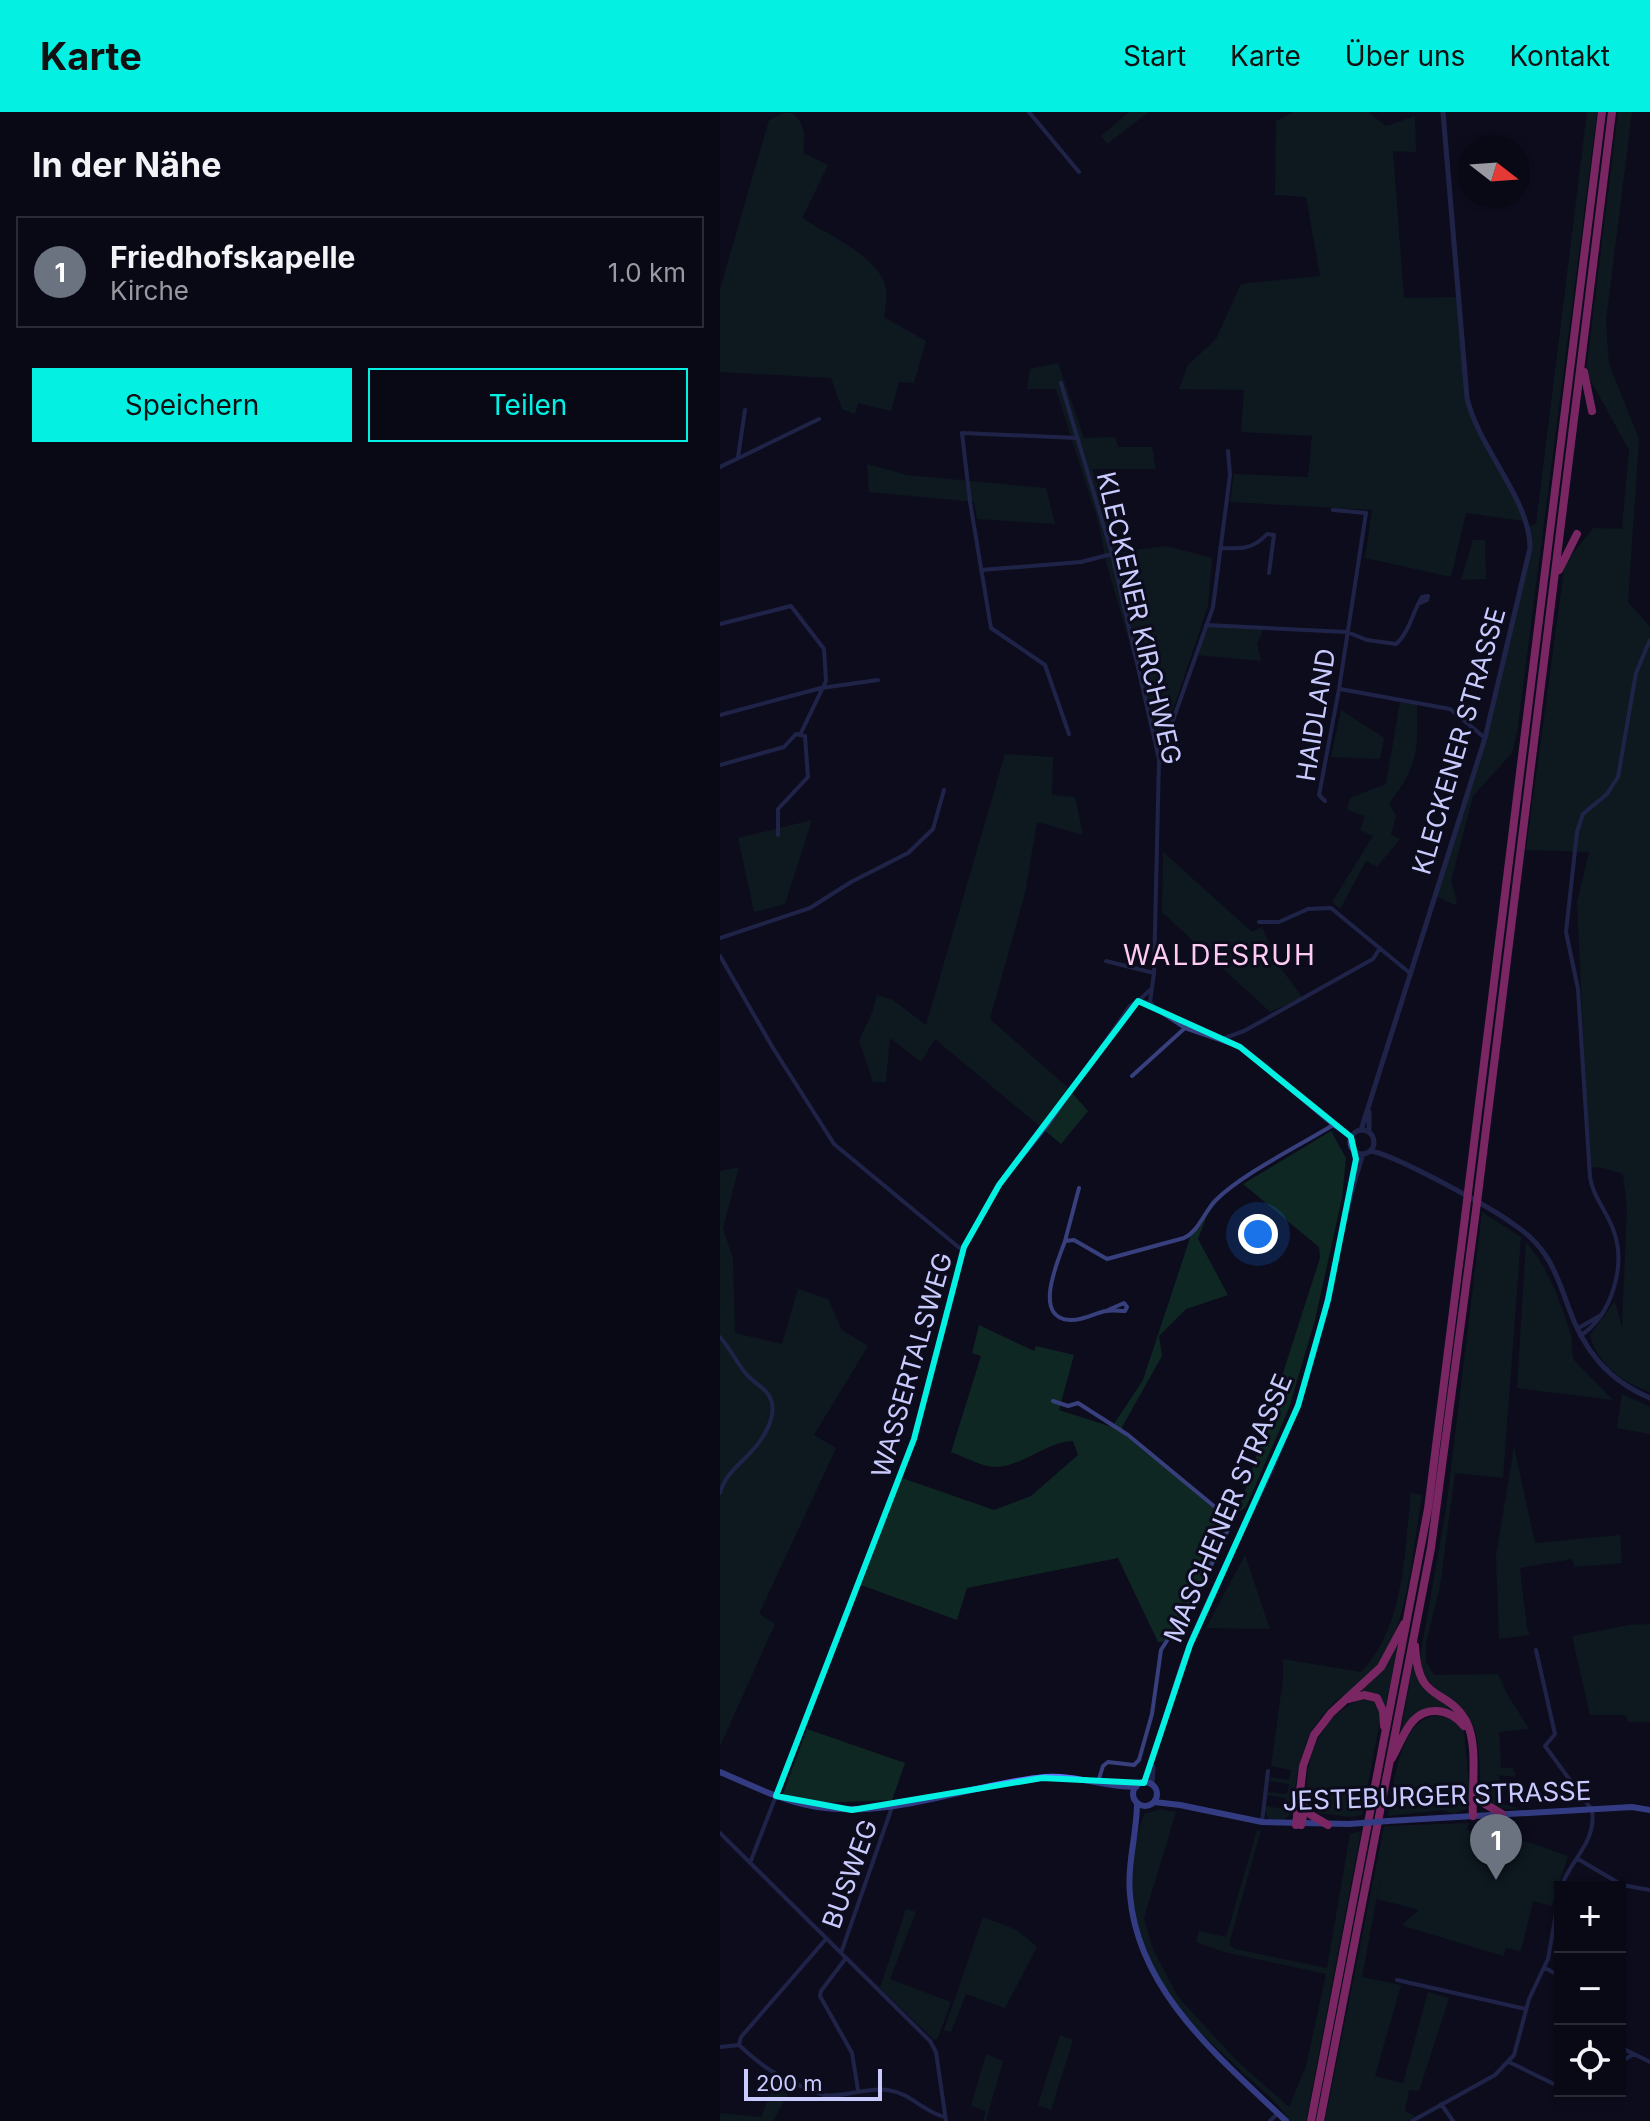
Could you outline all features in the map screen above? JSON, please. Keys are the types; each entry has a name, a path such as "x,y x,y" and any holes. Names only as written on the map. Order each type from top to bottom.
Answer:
{"highway":[{"path":"1474,1185 1497,956 1602,112"},
{"path":"1320,2121 1440,1492 1470,1217 1553,590 1612,112"},
{"path":"1583,351 1584,376 1592,411"},
{"path":"1553,590 1577,534"},
{"path":"1514,756 1525,727"},
{"path":"1494,931 1497,956"},
{"path":"1311,2121 1430,1496 1470,1217"},
{"path":"1299,1825 1303,1766 1310,1743 1323,1721 1385,1662 1409,1613"},
{"path":"1414,1634 1416,1664 1421,1679 1433,1693 1459,1711 1468,1725 1479,1807 1474,1816"},
{"path":"1345,1701 1364,1695 1373,1696 1380,1702 1384,1745"},
{"path":"1389,1764 1411,1723 1428,1712 1441,1711 1453,1716 1470,1738"},
{"path":"1301,1789 1304,1805 1311,1815 1328,1825"},
{"path":"1476,1791 1485,1804 1502,1814"},
{"path":"1299,1825 1304,1805"}],"main road":[{"path":"720,1772 776,1796 814,1807 834,1809 892,1807 1026,1779 1064,1777 1098,1782 1133,1796 1137,1803 1129,1877 1131,1908 1152,1972 1169,2000 1193,2028 1286,2121"},
{"path":"1107,1785 1136,1787 1148,1784 1155,1798 1146,1806 1133,1836"},
{"path":"1133,1796 1136,1787"},
{"name":"JESTEBURGER STRASSE","path":"1155,1798 1262,1822 1299,1825 1632,1807 1650,1810"},
{"path":"1137,1803 1146,1806"}],"street":[{"path":"1029,112 1079,172"},
{"name":"KLECKENER STRASSE","path":"1361,1130 1485,738 1529,557 1530,540 1526,521 1475,424 1467,398 1443,112"},
{"name":"KLECKENER KIRCHWEG","path":"1061,383 1112,554 1159,759 1154,973 1150,1003"},
{"path":"738,457 745,410"},
{"path":"720,467 819,419"},
{"path":"1069,734 1045,665 991,628 962,433 1077,438"},
{"path":"1159,759 1213,607 1230,475 1228,451"},
{"name":"HAIDLAND","path":"1325,801 1319,795 1366,513 1333,510"},
{"path":"1220,548 1242,549 1267,534 1274,535 1269,573"},
{"path":"981,570 1081,562 1112,554"},
{"name":"HAIDLAND","path":"1347,632 1367,640 1396,644 1401,640 1418,604"},
{"path":"720,624 791,606 824,649 826,681 800,735"},
{"path":"1206,625 1347,632"},
{"path":"1580,1337 1597,1323 1612,1296 1617,1245 1614,1230 1597,1199 1590,1177 1578,989 1567,942 1567,921 1579,823 1590,807 1607,794 1618,777 1636,673 1650,640"},
{"path":"720,715 821,688 878,680"},
{"path":"1339,689 1450,709 1485,738"},
{"path":"720,765 784,747 796,734 805,736 808,777 778,809 778,835"},
{"path":"720,938 810,908 851,882 908,853 933,829 944,790"},
{"path":"1259,922 1279,922 1308,909 1331,908 1411,974"},
{"path":"1222,1039 1244,1031 1373,959 1380,948"},
{"path":"720,956 834,1144 962,1250"},
{"path":"1106,961 1154,973"},
{"name":"WASSERTALSWEG","path":"750,1863 914,1439 962,1250 999,1185 1046,1127 1130,1006 1150,990"},
{"path":"1138,1001 1150,1003 1185,1028 1240,1047 1351,1137"},
{"path":"1132,1076 1185,1028"},
{"name":"KLECKENER STRASSE","path":"1369,1131 1370,1099"},
{"path":"1065,1241 1074,1240 1107,1259 1191,1235 1215,1201 1237,1183 1333,1125"},
{"path":"1366,1152 1374,1144 1374,1137 1369,1131 1361,1130 1351,1137 1354,1150 1390,1158 1493,1211 1530,1237 1555,1272 1580,1337 1608,1373 1629,1389 1650,1398"},
{"path":"1374,1144 1390,1158"},
{"name":"MASCHENER STRASSE","path":"1354,1150 1354,1179"},
{"name":"MASCHENER STRASSE","path":"1148,1784 1175,1686 1190,1645 1281,1450 1298,1406 1321,1328 1354,1179 1366,1152"},
{"path":"1079,1188 1053,1277 1050,1307 1055,1314 1068,1321 1108,1310"},
{"path":"1577,1329 1603,1314"},
{"path":"720,1337 749,1377 766,1392 772,1406 772,1416 763,1436 727,1475 720,1493"},
{"path":"1053,1401 1068,1406 1078,1403 1128,1435 1232,1521 1201,1587 1161,1650 1152,1714 1139,1760 1128,1766 1108,1762 1103,1766 1098,1782"},
{"path":"1536,1650 1555,1734 1545,1746 1592,1810 1588,1842 1566,1881"},
{"path":"1262,1822 1268,1771"},
{"name":"BUSWEG","path":"858,2090 852,2053 821,2000 821,1991 844,1955 892,1807"},
{"path":"720,1833 933,2046 946,2119"},
{"path":"1578,1859 1622,1885 1650,1890"},
{"path":"1412,2121 1495,2075 1509,2062 1517,2047 1526,2009 1545,1968 1554,1924"},
{"path":"739,2045 741,2037 827,1938"},
{"path":"1545,1968 1554,1973"},
{"path":"1397,1980 1526,2009"},
{"path":"720,2047 739,2045 770,2072 810,2090 831,2096 858,2090 904,2093 930,2113 946,2119"},
{"path":"1626,2050 1650,2060"},
{"path":"1626,2059 1634,2054"},
{"path":"1509,2062 1554,2084"},
{"path":"1441,2104 1453,2121"},
{"path":"1270,2121 1278,2113"}],"highlighted area":[{"path":"1138,1001 1240,1047 1351,1137 1356,1159 1328,1300 1298,1406 1190,1645 1144,1783 1042,1778 852,1810 776,1796 914,1439 964,1247 999,1185"}],"green space":[{"path":"1129,112 1149,112 1107,144 1101,136"},
{"path":"1294,112 1368,112 1386,126 1415,116 1416,152 1393,151 1404,298 1458,297 1469,408 1525,521 1466,513 1451,577 1365,558 1372,510 1230,502 1234,474 1308,477 1312,436 1241,432 1244,390 1179,389 1188,365 1216,339 1241,284 1320,276 1306,197 1275,195 1276,121"},
{"path":"1587,112 1597,112 1517,733 1512,753 1473,796 1451,881 1457,902 1455,905 1436,896 1485,738 1529,557 1528,526 1536,524"},
{"path":"1618,112 1632,112 1606,321 1609,364 1639,439 1628,602 1650,627 1650,1392 1612,1371 1599,1355 1590,1335 1615,1301 1622,1328 1627,1209 1623,1174 1589,1167 1577,902 1589,852 1526,850 1565,563 1593,528 1622,529 1629,450 1586,372"},
{"path":"784,113 793,113 800,122 804,136 803,153 828,165 802,218 865,257 883,279 886,291 884,317 926,341 914,383 899,382 891,411 858,403 855,414 842,409 831,378 720,372 720,289 769,120"},
{"path":"1058,363 1084,438 1115,437 1118,447 1152,447 1156,469 1092,469 1120,552 1166,546 1212,558 1208,606 1160,748 1106,562 1099,525 1056,389 1027,389 1030,369"},
{"path":"867,464 907,475 1046,488 1055,524 977,519 974,502 869,492"},
{"path":"1473,540 1485,540 1486,579 1461,580"},
{"path":"1206,625 1264,628 1257,644 1261,661 1197,655"},
{"path":"1400,702 1417,705 1417,721 1411,768 1389,803 1396,816 1391,835 1400,839 1377,867 1366,861 1340,909 1332,902 1373,836 1360,830 1365,816 1347,810 1350,798 1386,784"},
{"path":"1341,710 1384,738 1380,759 1331,757"},
{"path":"1005,754 1053,757 1052,795 1075,797 1083,835 1037,822 1025,893 990,1019 1065,1085 1088,1111 1061,1144 935,1039 921,1062 890,1038 886,1082 873,1082 859,1041 877,995 893,1000 926,1025"},
{"path":"812,820 785,904 754,912 738,838"},
{"path":"1163,852 1252,932 1262,927 1279,966 1303,998 1270,1012 1162,912"},
{"path":"1331,1131 1346,1158 1342,1198 1315,1320 1289,1408 1246,1507 1238,1513 1320,1258 1319,1247 1243,1184"},
{"path":"739,1167 723,1228 733,1259 735,1333 782,1344 798,1289 828,1299 842,1330 868,1346 814,1435 836,1448 759,1614 775,1624 720,1746 720,1171"},
{"path":"1214,1197 1198,1239 1228,1295 1186,1309 1159,1336 1162,1356 1122,1427 1125,1435 1211,1504 1229,1525 1199,1588 1163,1642 1158,1642 1118,1558 967,1588 957,1620 861,1585 902,1478 994,1510 1031,1496 1078,1455 1073,1441 1063,1442 1015,1463 994,1467 951,1452 981,1356 972,1353 979,1325 1034,1351 1036,1346 1074,1355 1059,1410 1112,1427 1143,1380 1191,1235"},
{"path":"1482,1212 1521,1237 1503,1478 1455,1473 1440,1586 1426,1643 1426,1661 1434,1675 1498,1674 1529,1729 1499,1732 1501,1768 1513,1768 1516,1772 1515,1777 1499,1775 1501,1804 1518,1808 1513,1809 1498,1807 1482,1796 1478,1742 1473,1725 1460,1706 1428,1680 1420,1657 1446,1509"},
{"path":"1526,1242 1541,1263 1558,1298 1571,1335 1574,1360 1613,1400 1517,1388"},
{"path":"1622,1394 1650,1407 1650,1434 1617,1428"},
{"path":"1514,1447 1535,1543 1620,1535 1622,1563 1575,1567 1572,1559 1520,1568 1530,1635 1499,1639 1496,1555"},
{"path":"1411,1493 1422,1495 1409,1581 1390,1645 1372,1672 1317,1722 1299,1765 1292,1813 1283,1820 1269,1819 1265,1806 1285,1809 1286,1798 1267,1795 1267,1792 1287,1794 1289,1784 1269,1781 1270,1777 1289,1780 1291,1770 1271,1766 1283,1659 1361,1672 1375,1654 1386,1633 1400,1588"},
{"path":"1245,1555 1270,1629 1206,1628"},
{"path":"1650,1624 1650,1722 1628,1722 1626,1715 1590,1715 1572,1636"},
{"path":"1398,1644 1386,1706 1381,1701 1356,1694"},
{"path":"1413,1664 1416,1673 1456,1711 1460,1719 1428,1710 1400,1738"},
{"path":"1361,1699 1373,1701 1381,1716 1362,1815 1351,1817 1318,1813 1310,1804 1307,1789 1315,1746 1338,1713"},
{"path":"1434,1716 1451,1719 1464,1731 1470,1798 1468,1808 1454,1814 1444,1810 1388,1816 1405,1742 1422,1721"},
{"path":"807,1729 905,1763 892,1800 818,1803 783,1794"},
{"path":"1160,1809 1176,1812 1144,1918 1153,1949 1178,1997 1238,2062 1289,2107 1306,2066 1326,1974 1224,1952 1196,1942 1199,1931 1226,1937 1257,1830 1261,1830 1229,1944 1235,1949 1327,1968 1350,1834 1361,1831 1306,2121 1289,2121 1273,2100 1187,2019 1152,1966 1136,1917 1133,1865 1144,1814"},
{"path":"1469,1823 1467,1830 1479,1833 1480,1827 1493,1830 1568,1856 1560,1881 1554,1881 1552,1906 1533,1901 1521,1951 1506,1948 1503,1956 1404,1926 1419,1910 1377,1899 1381,1874 1362,1977 1401,1985 1375,2076 1403,2083 1428,1992 1449,1998 1419,2091 1409,2090 1405,2111 1415,2116 1408,2121 1325,2121 1384,1826"},
{"path":"906,1909 916,1912 890,1979 951,2002 938,2038 934,2040 880,1988"},
{"path":"983,1917 1017,1930 1037,1947 1005,2008 966,1994 951,2032 944,2030"},
{"path":"1060,2035 1073,2040 1051,2110 1038,2105"},
{"path":"986,2054 1003,2061 986,2121 983,2121 986,2111 971,2106"},
{"path":"776,2079 793,2085 773,2121 720,2121 720,2113 761,2117"}],"place":[{"name":"Friedhofskapelle","path":"1496,1880"}],"district":[{"name":"WALDESRUH","path":"1220,955"}]}
